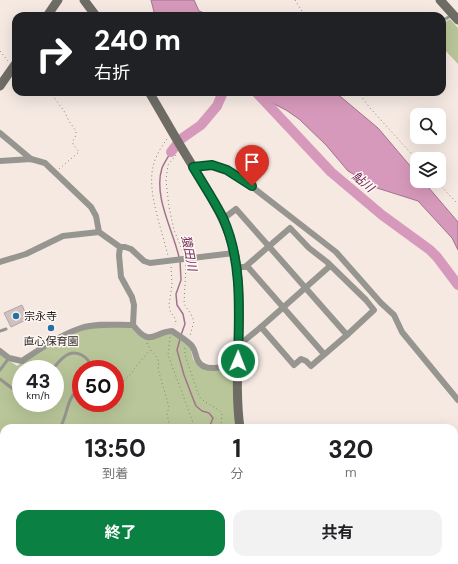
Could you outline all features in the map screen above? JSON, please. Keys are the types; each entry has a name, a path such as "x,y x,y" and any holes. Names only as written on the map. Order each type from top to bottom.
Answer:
{"main road":[{"path":"50,12 58,0"},
{"path":"84,0 93,12"},
{"path":"440,0 456,15"},
{"path":"0,86 12,69"},
{"path":"151,96 223,219 234,253 238,283 238,415 239,424"}],"street":[{"path":"0,133 31,159"},
{"path":"0,161 31,159 45,163 91,207 96,216 99,232"},
{"path":"193,167 212,165 227,170 252,186 336,252 381,303 394,315 402,332 458,400"},
{"path":"223,219 236,209 346,335"},
{"path":"236,267 247,266 290,228 309,248 366,300 374,310 310,366 306,360 301,360 294,365 261,327"},
{"path":"0,262 26,254 63,236 99,232 120,247 130,249 150,263 234,253"},
{"path":"120,247 119,255 121,277 132,297 134,305 133,325"},
{"path":"247,266 324,354"},
{"path":"238,343 244,341 261,327 330,266"},
{"path":"0,351 9,358 22,361 64,336 82,328 101,325 133,325 144,336 149,338 172,331 186,341 195,350 200,365 221,368 238,361"}],"lane":[{"path":"446,19 456,15"},
{"path":"0,330 6,329"},
{"path":"61,360 65,356 74,353 81,354 87,360"},
{"path":"0,370 9,358"},
{"path":"0,379 12,388"},
{"path":"61,424 72,396"}],"path":[{"path":"295,0 303,12"},
{"path":"0,51 12,62"},
{"path":"53,96 76,131 73,144 79,152 56,172"},
{"path":"361,96 410,152"},
{"path":"173,134 162,146 153,166 151,183 153,198 170,261 172,285 169,305 170,311 176,320 175,327 170,337 168,354 193,424"},
{"path":"182,148 168,165 166,180 169,207 174,230 187,258 184,304 194,321 191,335 186,341 185,355 202,401 217,408 222,413 221,424"},
{"path":"443,188 458,204"},
{"path":"144,336 150,350 157,356 159,362 158,369 169,407 167,414 169,424"},
{"path":"124,380 132,374 134,369 150,350"}],"green space":[{"path":"450,19 458,28 458,64 446,51 446,22"},
{"path":"101,326 132,327 135,332 143,338 172,332 190,346 193,359 199,367 214,370 236,363 235,424 0,424 0,354 12,362 12,412 64,412 64,360 26,360 39,351 82,329"}],"shaded area":[{"path":"151,0 194,0 199,11 202,12 154,12"},
{"path":"258,96 340,96 378,128 410,166 410,188 429,188 458,222 458,250 452,238 418,201 377,188 348,171 326,145 299,119 286,110"}],"building":[{"name":"宗永寺","path":"22,305 28,319 11,327 4,313"}],"waterway":[{"name":"猿田川","path":"171,152 181,139 201,125 217,106 221,96"},
{"name":"鮎川","path":"260,96 331,172 382,215 430,250 458,285"},
{"name":"猿田川","path":"171,152 162,168 160,190 165,213 179,257"},
{"name":"猿田川","path":"180,261 181,280 176,294 177,305 183,314 185,324 181,335"},
{"name":"猿田川","path":"180,339 177,350 184,375 196,406 202,411 209,413 213,418 211,424"}],"place":[{"name":"宗永寺","path":"16,316"},
{"name":"直心保育園","path":"51,328"}],"route":[{"path":"238,361 238,283 234,253 223,219 193,167 212,165 227,170 252,186"}]}
